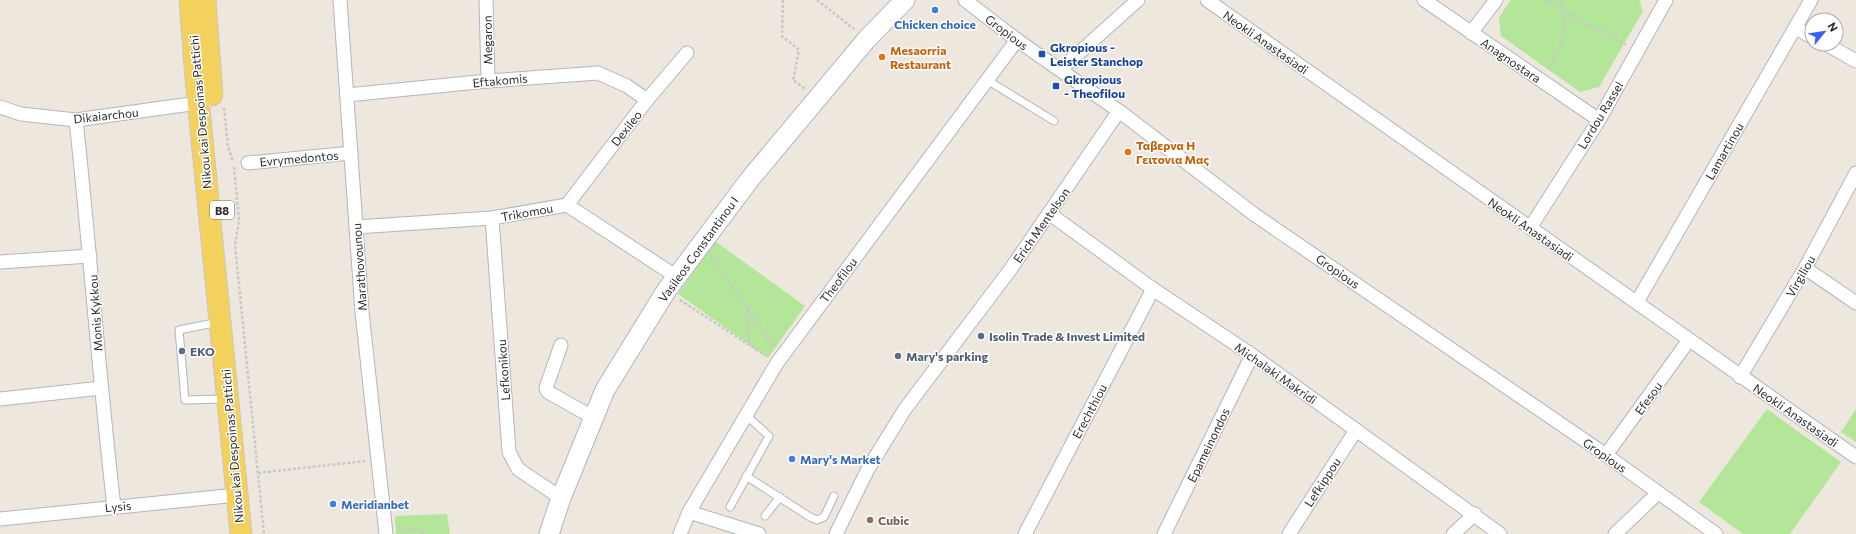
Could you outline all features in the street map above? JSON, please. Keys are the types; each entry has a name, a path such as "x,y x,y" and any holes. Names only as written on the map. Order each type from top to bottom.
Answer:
{"main road":[{"name":"Nikou kai Despoinas Pattichi","path":"190,0 206,102 253,534"},
{"name":"Nikou kai Despoinas Pattichi","path":"205,0 206,102 220,322 241,534"},
{"name":"Vasileos Constantinou I","path":"549,534 561,498 605,390 672,284 750,179 867,39 905,0"}],"street":[{"name":"Marathovounou","path":"340,0 362,312 385,530"},
{"name":"Megaron","path":"486,0 488,81"},
{"name":"Gropious","path":"965,0 1017,40 1119,111 1255,215 1606,455 1716,534"},
{"path":"1061,70 1138,0"},
{"name":"Neokli Anastasiadi","path":"1207,0 1637,302 1740,377 1856,457"},
{"name":"Anagnostara","path":"1424,0 1598,120"},
{"path":"1471,33 1496,0"},
{"name":"Lordou Rassel","path":"1530,228 1598,120 1666,0"},
{"name":"Lamartinou","path":"1637,302 1811,0"},
{"path":"1796,28 1804,32"},
{"name":"Theofilou","path":"680,534 689,512 746,415 776,357 1017,40"},
{"path":"1840,52 1856,61"},
{"name":"Dexileo","path":"567,205 647,100 687,53"},
{"name":"Eftakomis","path":"347,95 488,81 598,73 627,86 647,100"},
{"name":"Dikaiarchou","path":"0,107 21,114 76,120 206,102"},
{"name":"Erich Mentelson","path":"836,534 868,469 905,409 1010,270 1050,214 1119,111"},
{"name":"Monis Kykkou","path":"76,120 90,256 100,388 114,507"},
{"name":"Evrymedontos","path":"248,162 351,153"},
{"name":"Virgiliou","path":"1740,377 1805,268 1856,173"},
{"name":"Trikomou","path":"356,227 492,218 567,205 672,284"},
{"name":"Michalaki Makridi","path":"1050,214 1152,289 1252,355 1475,514 1500,534"},
{"name":"Lefkonikou","path":"492,218 509,452 518,469 561,498"},
{"path":"0,262 90,256"},
{"path":"1805,268 1856,304"},
{"name":"Erechthiou","path":"1025,534 1152,289"},
{"name":"Efesou","path":"1606,455 1690,340"},
{"path":"561,345 546,388 548,392 594,418"},
{"name":"Epameinondos","path":"1164,534 1252,355"},
{"path":"0,399 100,388"},
{"name":"Lefkippou","path":"1288,534 1356,430"},
{"path":"1615,534 1658,492"},
{"name":"Lysis","path":"0,519 237,495"},
{"path":"689,512 759,534"},
{"path":"1453,534 1475,514"}],"lane":[{"path":"987,80 1054,121"},
{"path":"220,322 179,330 184,400 228,399"},
{"path":"730,506 769,436 746,415"},
{"path":"746,476 817,520 824,517 834,496"},
{"path":"764,516 780,497"}],"path":[{"path":"783,0 782,36 799,50 793,80 817,98"},
{"path":"817,0 867,39"},
{"path":"1546,0 1585,24 1612,36 1637,52"},
{"path":"1541,81 1558,51 1564,34 1566,25 1561,0"},
{"path":"227,132 228,146 234,170 239,221 235,245 264,534"},
{"path":"709,252 747,309 776,357"},
{"path":"672,284 750,345 776,357"},
{"path":"747,309 750,345"},
{"path":"258,473 378,460"},
{"path":"385,530 423,530 424,534"}],"green space":[{"path":"1511,0 1639,0 1643,11 1599,87 1580,92 1501,36 1499,17"},
{"path":"715,241 805,306 768,358 678,294"},
{"path":"1767,409 1841,462 1790,534 1743,534 1699,502"},
{"path":"1856,409 1856,442 1841,432"},
{"path":"447,514 450,534 396,534 395,516"}],"place":[{"name":"Chicken choice","path":"935,10"},
{"name":"Gkropious - Leister Stanchop","path":"1042,54"},
{"name":"Mesaorria Restaurant","path":"882,57"},
{"name":"Gkropious - Theofilou","path":"1056,86"},
{"name":"Ταβερνα Η Γειτονια Μας","path":"1128,152"},
{"name":"Isolin Trade & Invest Limited","path":"981,336"},
{"name":"EKO","path":"182,351"},
{"name":"Mary's parking","path":"898,356"},
{"name":"Mary's Market","path":"792,459"},
{"name":"Meridianbet","path":"333,504"},
{"name":"Cubic","path":"870,520"}]}
